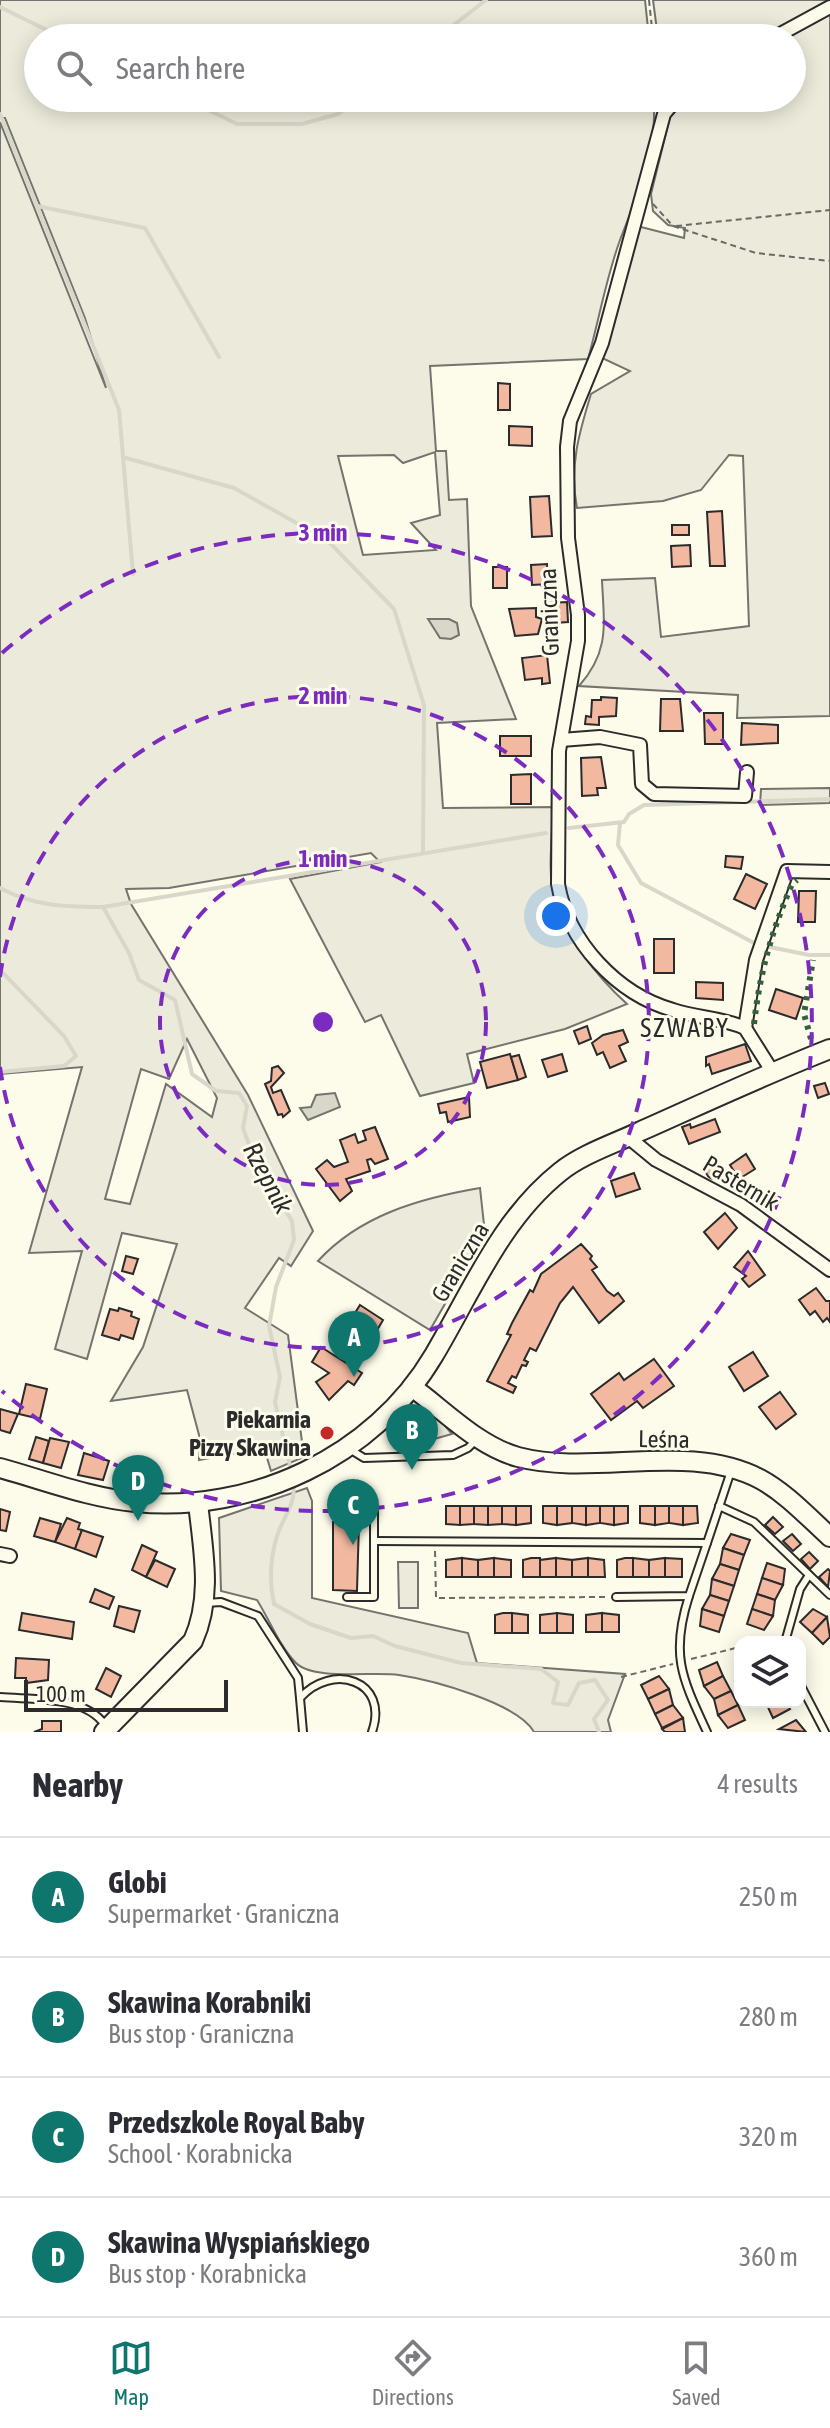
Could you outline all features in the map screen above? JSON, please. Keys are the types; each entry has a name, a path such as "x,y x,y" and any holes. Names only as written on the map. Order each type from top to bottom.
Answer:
{"street":[{"path":"799,24 830,7"},
{"name":"Graniczna","path":"664,114 602,343 570,421 567,447 568,538 578,615 578,650 561,740 558,884 562,905 577,934 611,976 634,995 677,1012 745,1028"},
{"path":"561,740 600,737 640,745 642,784 654,794 745,796 747,772"},
{"path":"772,1071 745,1028 756,960 787,871 830,872"},
{"name":"Graniczna","path":"0,1468 133,1502 198,1503 276,1485 312,1468 380,1420 412,1387 433,1357 501,1234 561,1171 772,1071 830,1049"},
{"name":"Pasternik","path":"628,1137 656,1160 741,1205 830,1270"},
{"name":"Leśna","path":"412,1387 478,1437 504,1452 539,1460 677,1462 732,1469 776,1489 830,1537"},
{"path":"106,1730 193,1641 206,1603 198,1503"}],"lane":[{"path":"345,1446 364,1458 453,1455 468,1448 478,1437"},
{"path":"707,1732 684,1684 679,1662 680,1623 732,1469"},
{"path":"719,1506 754,1522 830,1595"},
{"path":"335,1512 374,1512 374,1597 347,1597"},
{"path":"374,1541 707,1543"},
{"path":"787,1636 800,1589 809,1575"},
{"path":"616,1597 689,1596"},
{"path":"206,1603 221,1602 258,1616 298,1678 302,1730"},
{"path":"298,1678 319,1683"},
{"path":"300,1698 319,1683 340,1678 362,1686 375,1707 372,1732"},
{"path":"806,1696 825,1732"},
{"path":"0,1697 82,1707 92,1711 106,1730"}],"path":[{"path":"649,0 652,24"},
{"path":"642,191 673,226 756,253 830,261"},
{"path":"673,226 830,210"},
{"path":"435,1542 436,1598 616,1597"},
{"path":"621,1677 734,1648"}],"shaded area":[{"path":"0,0 645,0 648,24 24,24 24,112 654,112 645,170 615,254 588,359 430,366 436,451 446,451 449,500 467,499 471,606 516,719 437,723 443,808 553,807 551,874 559,910 583,954 627,1004 565,1029 467,1054 474,1083 420,1096 381,1015 365,1022 290,879 380,862 371,853 169,888 126,889 131,904 248,1095 313,1231 291,1266 279,1258 245,1308 288,1335 304,1457 271,1471 264,1448 199,1460 199,1435 187,1390 111,1401 143,1347 177,1244 122,1233 87,1359 55,1349 82,1251 29,1253 82,1067 0,1074 0,122 106,388 85,318 5,118 0,118","holes":["435,452 440,515 411,523 436,550 363,555 338,456 394,455 403,463","187,1039 217,1098 212,1117 166,1084 130,1204 105,1199 141,1069 169,1079"]},
{"path":"653,0 830,0 786,24 656,24"},
{"path":"830,12 830,716 737,718 738,695 579,686 596,661 603,637 602,580 655,578 661,637 749,626 743,456 729,455 701,490 663,501 577,508 574,478 576,450 591,394 630,371 602,358 637,226 684,238 685,228 668,225 653,211 651,194 670,117 675,112 806,112 806,26"},
{"path":"428,619 449,619 457,623 459,635 451,639 440,638"},
{"path":"830,788 830,803 760,805 761,789"},
{"path":"335,1093 340,1107 308,1120 300,1108 311,1107 316,1095"},
{"path":"480,1188 485,1234 430,1330 318,1261 335,1245 372,1220 414,1203"},
{"path":"414,1408 435,1414 452,1434 427,1441 426,1437 396,1439 388,1427"},
{"path":"307,1488 312,1501 312,1598 468,1633 477,1663 625,1674 608,1720 611,1732 534,1732 525,1721 493,1703 432,1682 388,1674 330,1674 305,1669 296,1663 257,1600 221,1591 219,1518"},
{"path":"398,1562 418,1562 418,1608 399,1608"}],"building":[{"path":"498,383 510,384 510,410 498,410"},
{"path":"509,426 532,427 532,446 509,445"},
{"path":"549,496 552,536 532,537 530,497"},
{"path":"722,511 725,566 710,566 707,512"},
{"path":"672,525 689,525 689,535 672,535"},
{"path":"690,545 691,566 672,567 671,546"},
{"path":"547,564 548,584 532,585 531,565"},
{"path":"493,567 507,567 507,588 493,588"},
{"path":"567,602 568,622 555,623 555,615 549,615 548,603"},
{"path":"536,608 536,617 542,619 538,634 515,636 509,609"},
{"path":"547,655 550,683 542,684 542,678 525,680 522,658"},
{"path":"601,697 617,698 616,716 599,717 599,725 585,724 586,716 591,717 592,700 601,700"},
{"path":"661,699 680,699 683,731 660,731"},
{"path":"704,713 723,713 723,744 705,744"},
{"path":"742,723 778,725 778,743 741,745"},
{"path":"500,736 531,736 531,756 500,756"},
{"path":"601,757 606,788 597,788 598,795 582,796 581,758"},
{"path":"531,774 531,804 511,804 511,775"},
{"path":"726,856 743,857 741,869 725,867"},
{"path":"746,874 767,884 755,909 734,899"},
{"path":"799,891 816,891 815,922 798,922"},
{"path":"654,939 674,939 674,973 654,973"},
{"path":"696,982 723,983 723,1000 696,998"},
{"path":"776,989 803,998 796,1019 769,1010"},
{"path":"587,1026 591,1039 579,1044 574,1031"},
{"path":"623,1030 628,1042 619,1046 626,1061 610,1068 603,1052 597,1055 592,1043 603,1035"},
{"path":"745,1044 751,1061 712,1074 709,1064 706,1066 706,1057"},
{"path":"510,1054 518,1080 487,1088 480,1062"},
{"path":"562,1054 567,1071 548,1077 542,1060"},
{"path":"519,1055 526,1077 518,1080 511,1057"},
{"path":"278,1066 284,1073 271,1087 273,1093 281,1090 290,1111 283,1117 282,1114 278,1115 265,1084 271,1081 272,1068"},
{"path":"825,1083 829,1094 818,1098 814,1086"},
{"path":"469,1097 470,1117 448,1122 446,1112 440,1113 438,1104"},
{"path":"715,1119 720,1132 689,1144 682,1127 690,1124 691,1128"},
{"path":"375,1127 388,1159 375,1164 371,1159 367,1160 370,1171 346,1179 352,1191 340,1201 316,1169 327,1160 334,1167 348,1162 340,1140 355,1134 358,1143 366,1140 363,1131"},
{"path":"746,1154 755,1169 739,1179 730,1165"},
{"path":"714,1163 722,1171 714,1179 706,1171"},
{"path":"634,1173 640,1189 616,1197 611,1181"},
{"path":"725,1213 737,1228 718,1249 704,1232"},
{"path":"581,1244 592,1256 590,1259 597,1267 592,1270 607,1291 614,1296 618,1293 624,1301 599,1323 573,1287 560,1303 536,1351 530,1348 524,1360 528,1362 526,1366 522,1365 516,1378 512,1376 508,1383 516,1387 513,1393 487,1381 530,1290 533,1292 541,1274"},
{"path":"748,1251 765,1275 749,1287 742,1279 746,1276 734,1267"},
{"path":"126,1256 138,1259 133,1274 122,1271"},
{"path":"816,1288 826,1301 830,1301 830,1322 827,1318 823,1322 815,1311 810,1315 799,1300"},
{"path":"360,1305 383,1320 369,1344 350,1333 361,1316 355,1313"},
{"path":"119,1308 132,1312 131,1316 139,1319 133,1339 121,1335 119,1340 102,1335 110,1309 118,1311"},
{"path":"321,1347 362,1373 354,1385 348,1381 329,1400 316,1382 329,1373 312,1362"},
{"path":"753,1352 768,1376 744,1391 729,1367"},
{"path":"654,1359 674,1386 643,1408 637,1401 611,1420 591,1394 619,1373 624,1380"},
{"path":"26,1384 47,1389 40,1419 19,1414"},
{"path":"780,1392 796,1414 776,1429 759,1407"},
{"path":"0,1409 18,1414 10,1433 0,1430"},
{"path":"36,1437 49,1441 43,1463 29,1459"},
{"path":"50,1438 69,1442 61,1468 43,1463"},
{"path":"84,1453 109,1461 103,1480 78,1475"},
{"path":"139,1462 158,1467 153,1482 135,1478"},
{"path":"446,1506 460,1506 460,1525 446,1524"},
{"path":"460,1506 474,1506 474,1524 460,1525"},
{"path":"474,1506 488,1506 488,1525 474,1524"},
{"path":"488,1506 502,1506 502,1524 488,1525"},
{"path":"502,1506 516,1506 516,1525 502,1524"},
{"path":"516,1506 531,1506 531,1523 516,1525"},
{"path":"543,1506 557,1506 557,1525 543,1523"},
{"path":"557,1506 572,1506 572,1523 557,1525"},
{"path":"572,1506 586,1506 586,1525 572,1523"},
{"path":"586,1506 600,1506 600,1523 586,1525"},
{"path":"600,1506 614,1506 614,1525 600,1523"},
{"path":"614,1506 628,1506 628,1523 614,1525"},
{"path":"640,1506 655,1506 655,1525 640,1523"},
{"path":"655,1506 669,1506 669,1523 655,1525"},
{"path":"669,1506 683,1506 683,1525 669,1523"},
{"path":"683,1506 697,1506 698,1523 683,1525"},
{"path":"0,1509 10,1512 6,1531 0,1530"},
{"path":"773,1517 783,1527 775,1534 765,1525"},
{"path":"40,1518 61,1524 55,1542 34,1536"},
{"path":"67,1518 80,1523 78,1529 82,1530 75,1549 55,1542"},
{"path":"333,1522 359,1522 357,1591 333,1590"},
{"path":"82,1530 103,1537 96,1557 75,1549"},
{"path":"731,1534 750,1540 744,1555 723,1548"},
{"path":"792,1534 801,1544 793,1551 783,1541"},
{"path":"142,1545 157,1552 146,1577 132,1570"},
{"path":"723,1548 744,1555 739,1570 720,1564"},
{"path":"809,1552 818,1561 810,1569 801,1559"},
{"path":"462,1558 462,1577 446,1577 446,1560"},
{"path":"462,1558 478,1560 478,1577 462,1577"},
{"path":"494,1558 511,1560 511,1577 494,1577"},
{"path":"494,1558 494,1577 478,1577 478,1560"},
{"path":"540,1558 540,1577 523,1577 523,1560"},
{"path":"556,1558 572,1560 572,1577 556,1577"},
{"path":"556,1558 556,1577 540,1577 540,1560"},
{"path":"588,1558 588,1577 572,1577 572,1560"},
{"path":"588,1558 604,1560 605,1577 588,1577"},
{"path":"633,1558 633,1577 617,1577 617,1560"},
{"path":"633,1558 649,1560 649,1577 633,1577"},
{"path":"665,1558 682,1559 682,1577 665,1577"},
{"path":"665,1558 665,1577 649,1577 649,1560"},
{"path":"155,1560 175,1569 167,1587 146,1577"},
{"path":"767,1563 785,1569 783,1585 762,1578"},
{"path":"720,1564 739,1570 734,1586 712,1579"},
{"path":"828,1569 830,1571 828,1587 819,1577"},
{"path":"762,1578 783,1585 775,1600 757,1594"},
{"path":"712,1579 734,1586 729,1601 710,1595"},
{"path":"95,1589 114,1597 109,1609 90,1602"},
{"path":"757,1594 775,1600 773,1616 752,1609"},
{"path":"710,1595 729,1601 724,1616 702,1609"},
{"path":"119,1606 140,1611 134,1632 114,1626"},
{"path":"702,1609 724,1616 719,1632 700,1626"},
{"path":"752,1609 773,1616 764,1630 747,1624"},
{"path":"813,1609 827,1617 812,1633 800,1622"},
{"path":"22,1613 74,1622 72,1639 19,1630"},
{"path":"512,1613 512,1633 495,1633 495,1615"},
{"path":"512,1613 528,1615 528,1633 512,1633"},
{"path":"557,1613 573,1615 573,1633 557,1633"},
{"path":"557,1613 557,1633 540,1633 540,1615"},
{"path":"602,1613 602,1632 586,1632 586,1615"},
{"path":"602,1613 619,1615 619,1632 602,1632"},
{"path":"827,1617 830,1637 823,1644 812,1633"},
{"path":"16,1658 49,1660 48,1680 26,1683 26,1678 15,1678"},
{"path":"717,1662 723,1676 704,1686 699,1670"},
{"path":"106,1668 121,1676 111,1697 96,1689"},
{"path":"659,1676 669,1689 648,1699 641,1685"},
{"path":"723,1676 731,1691 714,1699 704,1686"},
{"path":"669,1689 673,1705 655,1714 648,1699"},
{"path":"731,1691 734,1707 718,1715 714,1699"},
{"path":"673,1705 683,1718 662,1728 655,1714"},
{"path":"734,1707 739,1708 745,1720 728,1728 718,1715"},
{"path":"768,1708 790,1709 773,1718"},
{"path":"683,1718 685,1732 665,1732 662,1729"},
{"path":"796,1720 806,1732 779,1729"},
{"path":"42,1721 61,1721 61,1732 34,1732 42,1729"}],"waterway":[{"path":"455,24 486,0"},
{"path":"0,7 35,24"},
{"path":"213,112 237,124 302,124 341,112"},
{"path":"0,114 119,410 133,574"},
{"path":"37,206 145,228 219,357"},
{"path":"126,458 234,488 327,540 394,609 424,705 423,851"},
{"path":"569,828 624,822 629,814 644,805 830,799"},
{"path":"620,823 618,845 641,883 756,944"},
{"path":"103,907 546,833"},
{"name":"Rzepnik","path":"0,888 37,902 103,907 129,953 139,980 175,1000 192,1074 216,1091 239,1093 247,1106 243,1128 253,1156 292,1221 294,1240 276,1287 269,1326 280,1377 275,1402 291,1470"},
{"path":"765,946 809,955 830,955"},
{"path":"0,970 64,1036 76,1056 64,1066 0,1072"},
{"name":"Rzepnik","path":"293,1483 291,1504 273,1553 271,1578 274,1604 310,1624 351,1638 373,1636 395,1646 461,1663 541,1669 558,1682 553,1703 568,1705 579,1683 595,1680 608,1700 594,1719 599,1732"}],"hedge":[{"path":"754,1024 772,936 792,884 797,880"},
{"path":"811,1039 804,1014 813,960"}],"place":[{"name":"Globi","path":"354,1377"},
{"name":"Piekarnia Pizzy Skawina","path":"327,1433"},
{"name":"Skawina Korabniki","path":"412,1470"},
{"name":"Skawina Wyspiańskiego","path":"138,1521"},
{"name":"Przedszkole Royal Baby","path":"353,1545"}],"district":[{"name":"SZWABY","path":"685,1028"}]}
